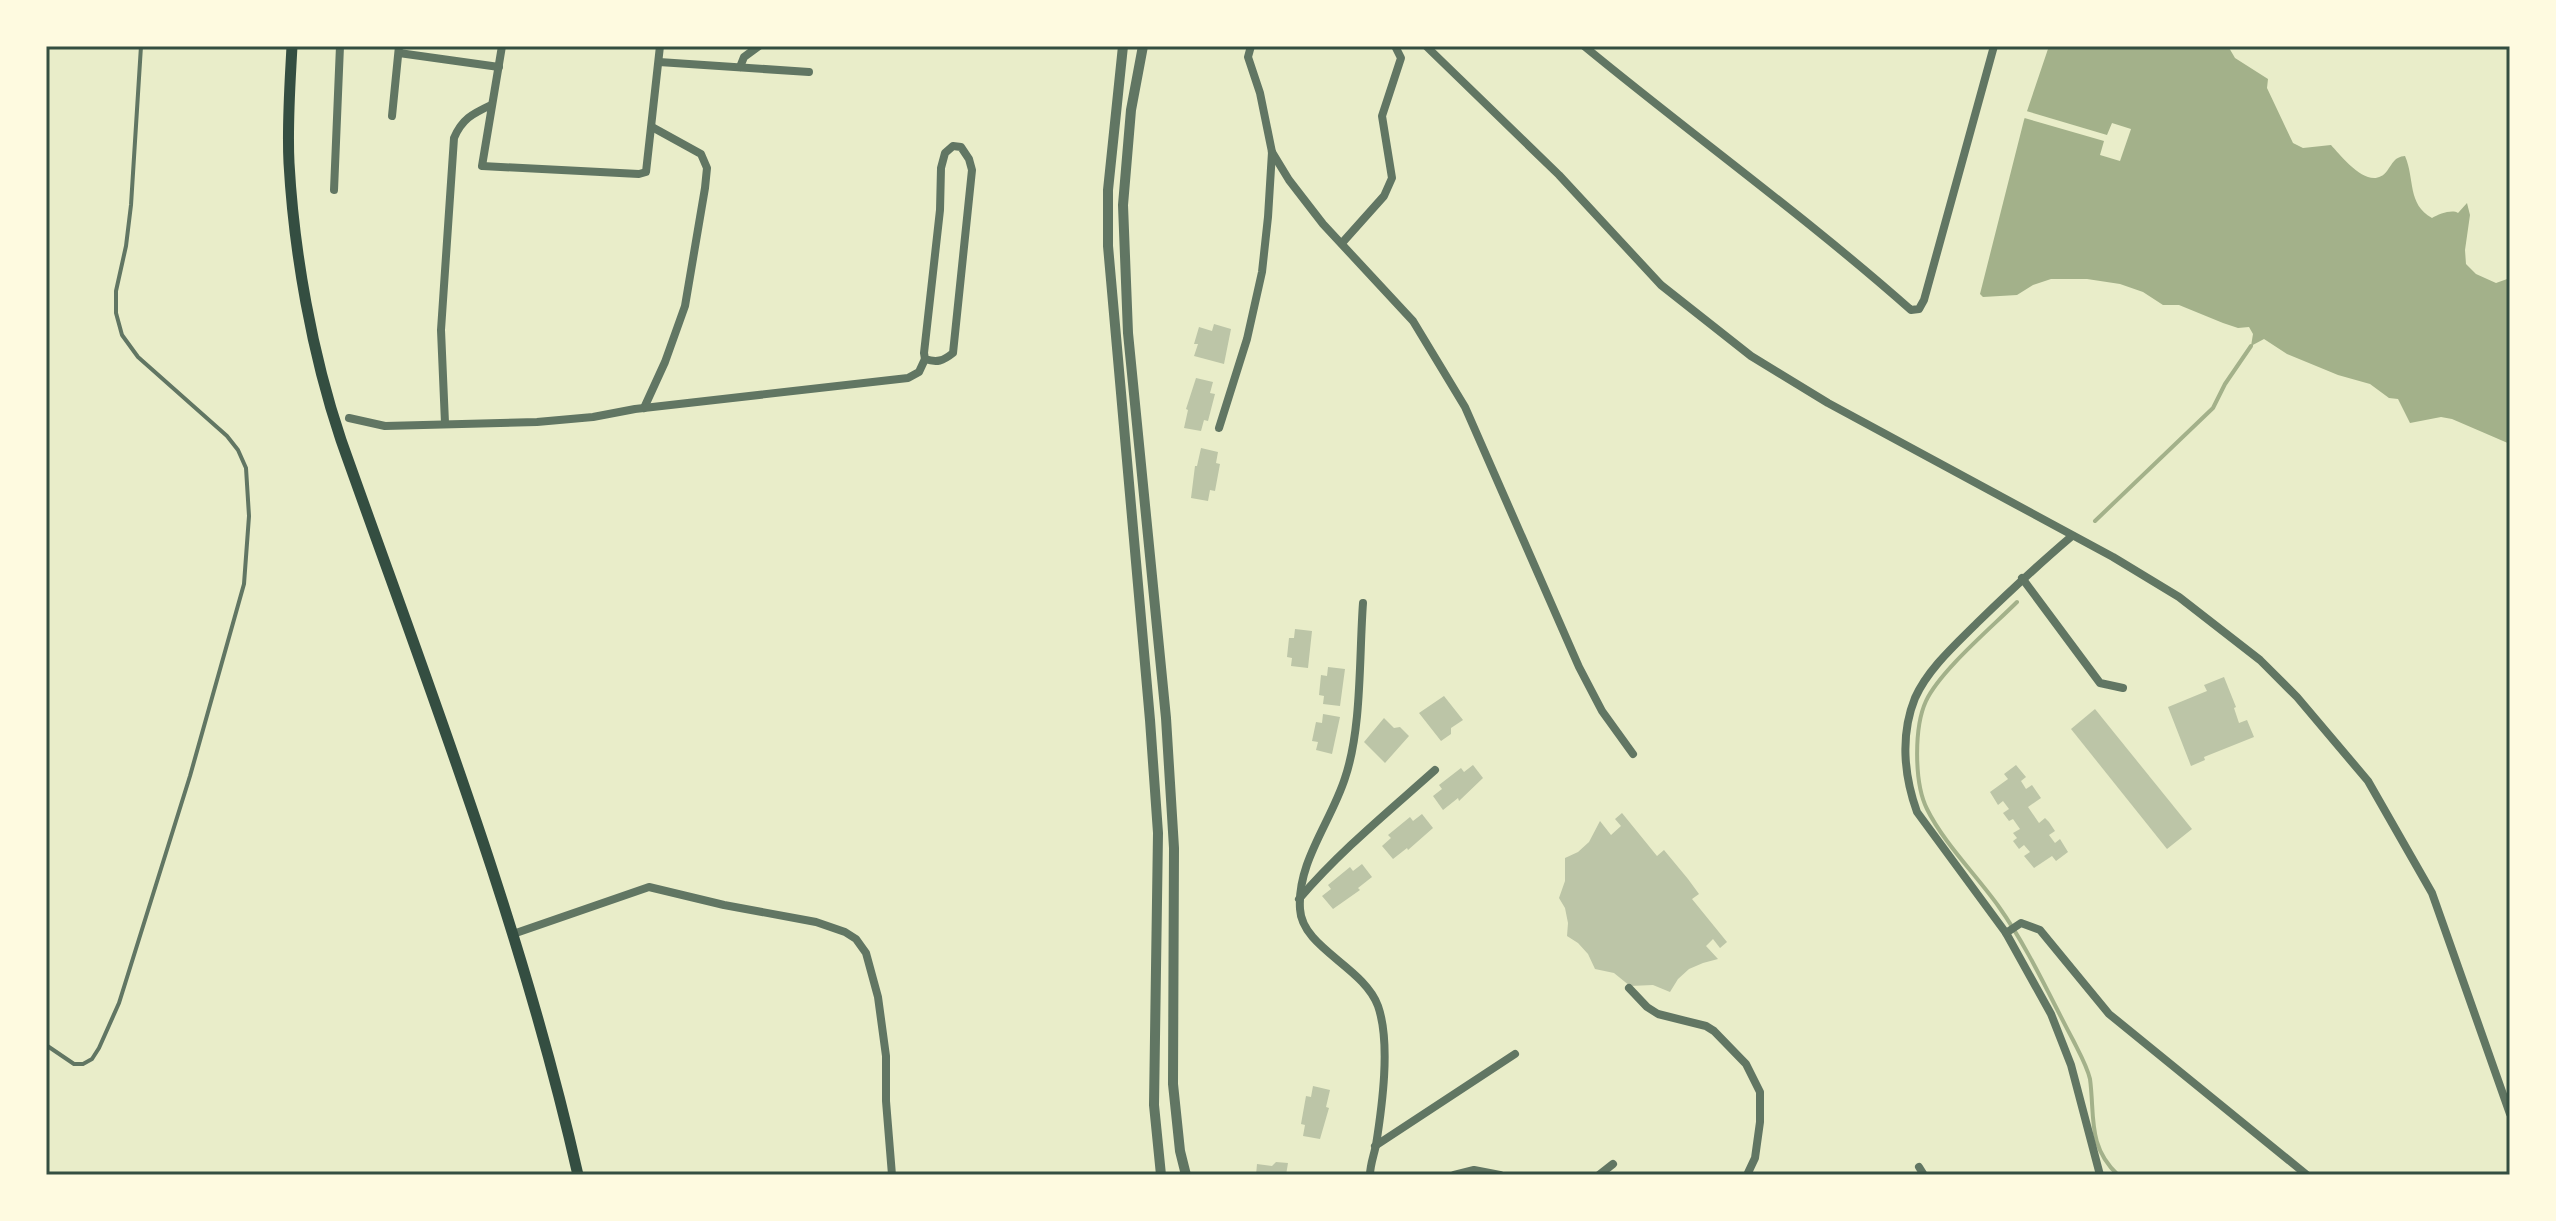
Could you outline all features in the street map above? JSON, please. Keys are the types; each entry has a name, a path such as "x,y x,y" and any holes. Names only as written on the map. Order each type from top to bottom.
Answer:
{"main road":[{"path":"292,46 289,160 296,241 322,377 493,868 547,1045 578,1175"}],"street":[{"path":"334,190 340,46"},
{"path":"502,46 482,166 639,174 646,172 660,46"},
{"path":"740,67 744,57 759,46"},
{"path":"1123,46 1108,190 1108,246 1157,819 1154,1105 1161,1175"},
{"path":"1143,46 1131,110 1123,205 1127,319 1166,718 1174,848 1173,1084 1180,1151 1186,1175"},
{"path":"1219,428 1247,339 1262,272 1268,217 1272,152 1260,93 1248,57 1251,46"},
{"path":"1342,243 1384,196 1392,178 1382,116 1401,58 1395,46"},
{"path":"1426,46 1559,175 1661,285 1751,356 1828,403 2113,557 2179,597 2260,660 2297,697 2368,781 2432,893 2510,1114"},
{"path":"1584,46 1824,235 1911,310 1919,309 1924,300 1994,46"},
{"path":"392,116 399,50 499,67"},
{"path":"659,62 809,72"},
{"path":"445,423 441,330 454,138 460,124 491,105"},
{"path":"644,408 685,306 707,168 701,154 652,127"},
{"path":"349,418 385,426 537,422 908,378 919,372 925,359 940,210 941,168 945,153 953,146 961,147 972,170 953,353 937,362 925,359"},
{"path":"1272,152 1289,180 1413,321 1465,407 1579,667 1602,711 1633,754"},
{"path":"2072,536 2022,578 1941,660 1916,697 1906,732 1909,789 1917,812 2008,932 2051,1014 2071,1065 2100,1175"},
{"path":"2022,578 2100,683 2123,688"},
{"path":"1363,603 1351,754 1345,778 1301,879 1299,899 1300,915 1306,929 1368,985 1378,1007 1385,1055 1370,1175"},
{"path":"1299,899 1362,834 1435,770"},
{"path":"513,934 649,887 816,922 845,932 856,939 866,953 878,997 886,1056 892,1175"},
{"path":"2008,932 2021,923 2040,930 2109,1014 2307,1175"},
{"path":"1629,988 1658,1014 1706,1026 1714,1031 1746,1064 1760,1092 1755,1158 1747,1175"},
{"path":"1375,1146 1515,1054"},
{"path":"1599,1175 1613,1164"},
{"path":"1454,1175 1474,1170 1500,1175"}],"lane":[{"path":"46,1045 74,1064 83,1064 92,1059 119,1003 190,776 244,584 249,516 246,468 238,450 227,436 138,357 122,335 116,313 116,291 131,205 141,46"}],"shaded area":[{"path":"2049,46 2228,46 2235,58 2268,79 2267,88 2293,143 2303,148 2331,145 2357,171 2373,178 2380,177 2396,159 2405,156 2415,198 2432,218 2449,212 2458,213 2467,203 2470,215 2466,264 2476,274 2496,283 2510,278 2510,444 2452,419 2441,417 2410,423 2398,399 2389,398 2370,384 2338,375 2287,354 2264,339 2251,346 2253,334 2249,327 2238,328 2179,305 2163,305 2143,292 2120,284 2087,279 2051,279 2017,295 1983,297 1980,294 2024,120"}],"pier":[{"path":"2023,110 2107,135 2112,123 2131,129 2120,161 2100,155 2104,141 2021,117"}],"building":[{"path":"1214,324 1231,329 1224,364 1194,356 1199,327 1212,331"},
{"path":"1196,378 1213,382 1210,393 1215,394 1208,421 1204,420 1201,431 1184,428 1186,409"},
{"path":"1201,448 1218,452 1216,463 1220,464 1215,491 1210,490 1208,501 1191,498"},
{"path":"1295,629 1312,631 1308,668 1291,666 1292,658 1287,657 1289,638 1294,638"},
{"path":"1328,667 1345,669 1340,706 1323,704 1324,696 1319,695 1321,675 1327,676"},
{"path":"2224,677 2239,723 2247,720 2254,737 2204,757 2205,760 2191,766 2168,707 2207,691 2204,685"},
{"path":"1444,696 1463,720 1451,728 1451,734 1441,741 1419,713"},
{"path":"2095,709 2192,829 2167,849 2071,729"},
{"path":"1323,714 1340,717 1332,754 1316,750 1318,742 1312,741 1316,722 1322,723"},
{"path":"1384,718 1409,736 1385,763 1364,742"},
{"path":"1473,765 1483,778 1459,801 1458,798 1443,810 1433,796 1442,789 1439,785 1461,768 1464,772"},
{"path":"2016,765 2026,777 2021,781 2026,789 2032,785 2041,798 2028,807 2039,823 2045,818 2049,822 2055,831 2049,835 2055,843 2060,839 2068,852 2056,861 2052,856 2034,868 2024,856 2030,852 2024,845 2019,849 2013,841 2017,838 2013,833 2020,829 2013,819 2009,821 2003,813 2009,809 2003,801 1998,805 1990,792 2008,779 2004,774"},
{"path":"1622,813 1657,856 1664,850 1688,879 1699,894 1692,899 1727,942 1720,948 1713,939 1706,946 1718,959 1689,969 1670,992 1653,985 1630,986 1614,973 1595,969 1588,954 1567,936 1565,908 1559,898 1565,881 1565,858 1589,842 1600,821 1611,835 1621,826 1615,819"},
{"path":"1422,814 1433,828 1393,859 1382,846 1391,838 1388,835 1410,817 1413,821"},
{"path":"1362,864 1372,877 1358,888 1360,890 1333,909 1322,896 1331,889 1328,885 1350,867 1353,871"},
{"path":"1313,1086 1330,1090 1326,1107 1329,1108 1320,1139 1303,1136 1305,1125 1301,1124 1306,1096 1311,1097"},
{"path":"1276,1162 1288,1163 1286,1175 1256,1175 1257,1164 1272,1166"}],"waterway":[{"path":"2095,521 2213,408 2251,346"},
{"path":"2017,602 1954,663 1926,701 1919,725 1920,785 1934,821 2010,923 2078,1049 2090,1079 2097,1142 2101,1153 2118,1175"}]}
